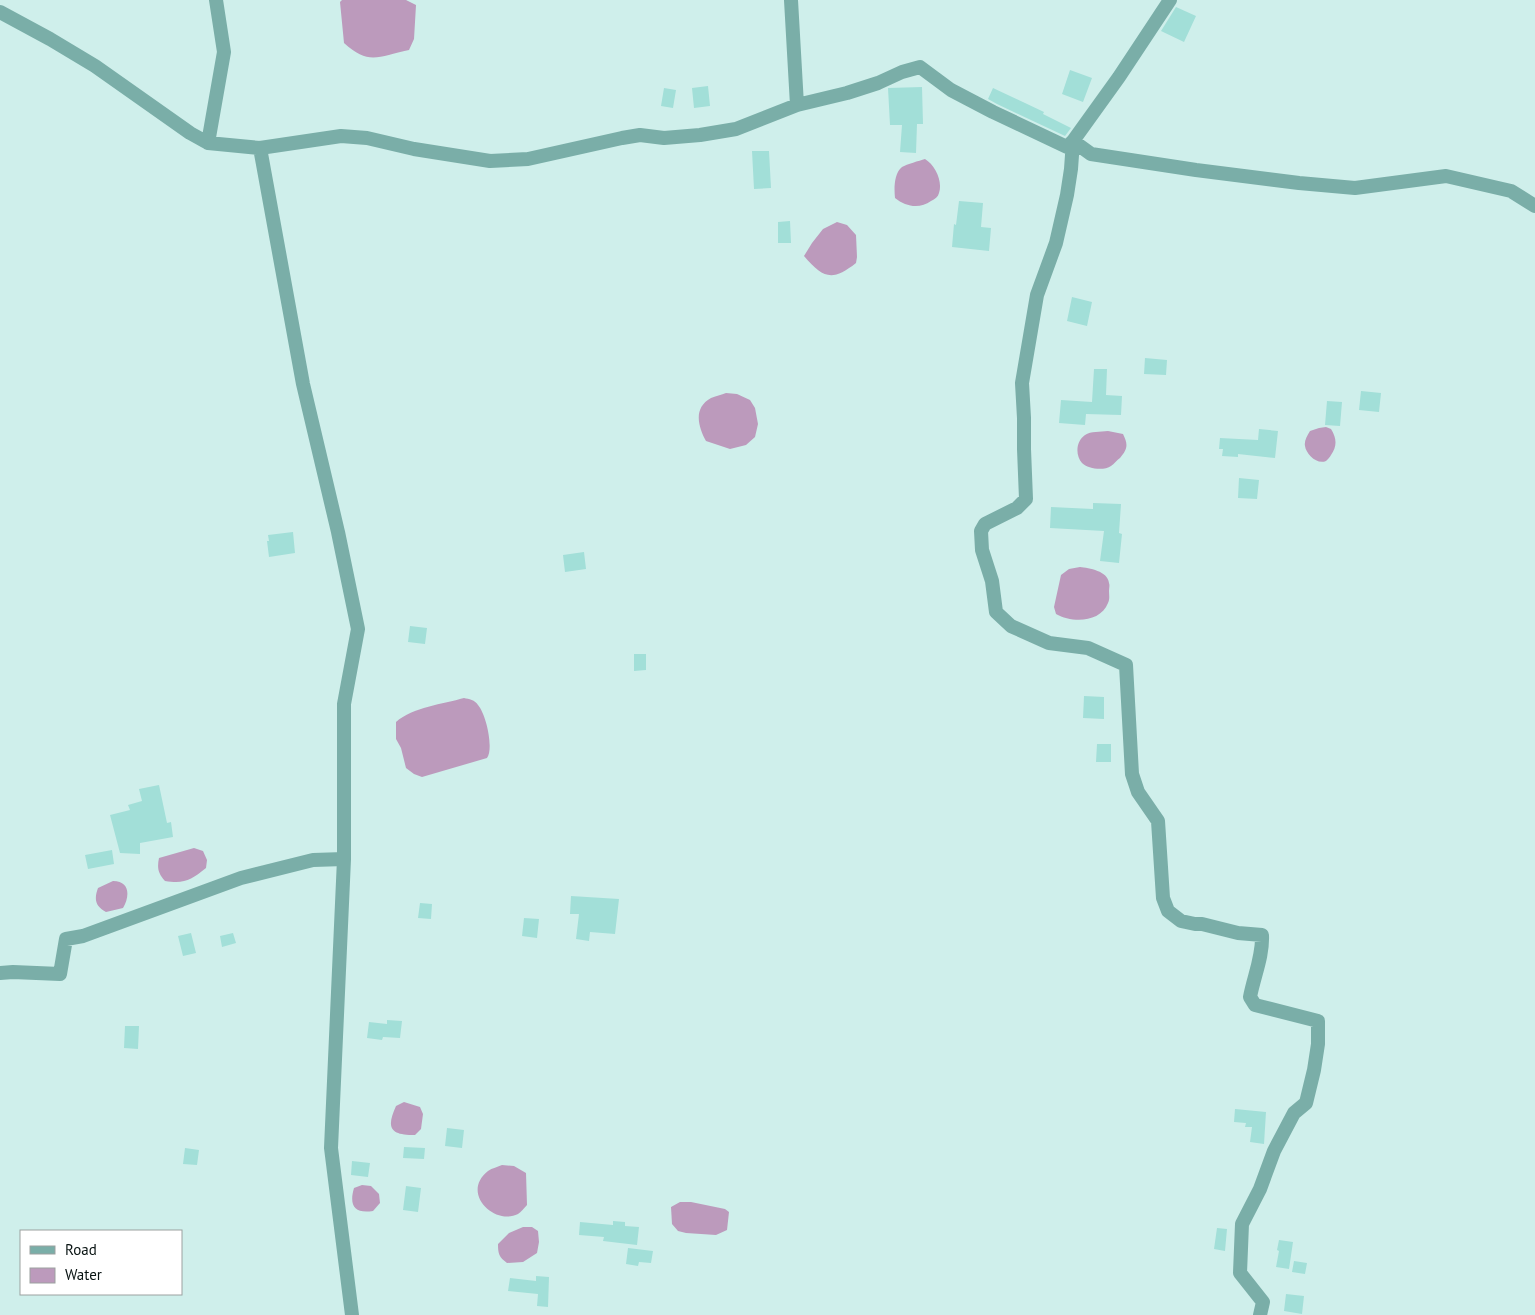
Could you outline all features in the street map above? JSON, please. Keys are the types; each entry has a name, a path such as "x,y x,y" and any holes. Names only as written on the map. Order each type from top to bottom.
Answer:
{"street":[{"path":"208,143 224,52 216,0"},
{"path":"791,0 797,105"},
{"path":"0,12 95,66 190,133 208,143 260,148 341,136 367,138 414,149 490,161 528,159 640,135 664,138 736,129 797,105 847,93 920,67 951,90 1067,147 1119,77 1170,0"},
{"path":"1072,141 1091,154 1300,183 1355,188 1446,176 1511,191 1535,206"},
{"path":"1072,141 1072,169 1067,195 1056,243 1037,295 1022,383 1026,499 1018,508 985,524 981,531 982,550 992,581 996,612 1011,626 1049,643 1088,648 1126,665 1132,774 1138,792 1158,820 1163,898 1168,911 1181,921 1238,933 1262,934 1262,948 1250,997 1255,1005 1318,1020 1318,1044 1306,1103 1294,1113 1274,1150 1260,1189 1242,1224 1240,1273 1263,1302 1260,1315"},
{"path":"260,148 303,384 338,532 358,629 344,704 344,858 331,1148 352,1315"},
{"path":"0,973 60,974 66,939 83,936 241,878 313,860 344,858"}],"water":[{"path":"342,0 406,0 416,5 414,39 409,50 368,57 360,55 353,50 344,43 340,2"},
{"path":"925,159 935,169 939,179 940,188 938,196 927,204 918,206 908,205 899,201 895,198 897,173 904,166"},
{"path":"837,222 847,225 856,235 856,263 840,273 828,275 822,273 804,256 823,229"},
{"path":"726,393 737,394 750,400 755,408 758,424 755,437 746,445 730,449 706,441 699,423 699,412 705,402"},
{"path":"1326,427 1331,429 1333,433 1335,445 1330,457 1323,462 1312,458 1307,452 1305,442 1310,431"},
{"path":"1108,431 1123,434 1126,441 1126,449 1123,455 1108,468 1096,469 1082,463 1078,456 1078,444 1082,438 1093,432"},
{"path":"1080,567 1098,571 1108,579 1109,601 1104,610 1092,618 1077,620 1062,617 1056,614 1054,607 1061,575 1069,569"},
{"path":"464,698 475,702 484,716 490,747 487,758 422,777 414,774 406,768 401,748 396,739 396,722 419,709"},
{"path":"194,848 203,851 207,860 206,868 187,880 178,882 165,881 159,870 159,858"},
{"path":"113,881 125,886 127,899 123,908 106,912 98,905 96,899 97,892 98,888"},
{"path":"404,1102 420,1107 423,1114 421,1129 415,1135 400,1134 392,1129 391,1120 396,1106"},
{"path":"502,1165 514,1166 526,1173 527,1205 518,1214 509,1217 491,1211 479,1197 480,1180 488,1171"},
{"path":"362,1185 371,1186 379,1194 380,1203 373,1211 361,1211 354,1207 352,1199 354,1188"},
{"path":"680,1202 691,1202 725,1209 729,1212 727,1230 716,1235 678,1231 672,1224 671,1207"},
{"path":"523,1227 532,1227 538,1231 537,1253 523,1262 507,1263 499,1255 498,1244 509,1233"}],"building":[{"path":"1176,7 1196,16 1184,42 1161,31"},
{"path":"1070,70 1092,78 1083,102 1062,94"},
{"path":"708,86 710,106 694,108 692,88"},
{"path":"922,87 923,124 917,124 916,153 900,152 902,125 890,125 888,88"},
{"path":"664,88 676,90 673,108 661,106"},
{"path":"993,88 1044,112 1043,114 1071,128 1065,136 997,104 988,99"},
{"path":"752,151 769,151 771,188 754,189"},
{"path":"959,201 983,203 981,227 991,228 989,251 952,247"},
{"path":"790,221 791,243 778,243 778,222"},
{"path":"1072,297 1092,302 1087,326 1067,321"},
{"path":"1145,358 1167,360 1166,375 1144,374"},
{"path":"1094,369 1107,369 1106,395 1122,396 1121,415 1086,414 1085,425 1059,423 1061,400 1092,402"},
{"path":"1361,391 1381,393 1379,412 1359,410"},
{"path":"1327,401 1342,402 1340,426 1325,425"},
{"path":"1259,429 1278,431 1275,458 1238,454 1238,457 1222,456 1223,449 1219,449 1220,438 1258,440"},
{"path":"1239,478 1259,480 1257,499 1238,498"},
{"path":"1093,503 1121,504 1119,533 1122,534 1119,563 1100,561 1104,531 1050,528 1051,507 1093,509"},
{"path":"293,532 295,553 269,557 268,535"},
{"path":"584,552 586,569 565,572 563,555"},
{"path":"410,626 427,628 425,644 408,642"},
{"path":"634,654 646,654 646,670 634,671"},
{"path":"1084,696 1104,697 1104,719 1083,718"},
{"path":"1097,744 1111,744 1111,762 1096,762"},
{"path":"159,785 167,823 171,822 173,837 140,843 140,854 120,853 110,815 130,810 128,805 142,801 139,789"},
{"path":"112,850 114,864 88,869 85,855"},
{"path":"571,896 619,899 615,934 590,932 589,941 576,939 579,914 570,914"},
{"path":"420,903 432,904 431,919 418,918"},
{"path":"524,918 539,919 537,938 522,936"},
{"path":"191,933 196,953 183,956 178,936"},
{"path":"233,933 236,943 222,947 220,936"},
{"path":"387,1020 402,1021 400,1038 383,1037 382,1040 367,1038 369,1022 387,1024"},
{"path":"125,1026 139,1026 138,1049 124,1048"},
{"path":"1235,1109 1266,1112 1264,1144 1250,1142 1252,1127 1245,1127 1246,1123 1234,1122"},
{"path":"447,1128 464,1130 462,1148 445,1146"},
{"path":"404,1147 425,1148 424,1159 403,1158"},
{"path":"185,1148 199,1150 197,1165 183,1164"},
{"path":"352,1161 370,1163 368,1177 351,1175"},
{"path":"406,1186 421,1188 418,1212 403,1210"},
{"path":"613,1221 625,1222 625,1226 639,1227 637,1245 603,1241 604,1237 579,1235 580,1222 613,1225"},
{"path":"1217,1228 1227,1229 1225,1251 1214,1249"},
{"path":"1279,1240 1293,1242 1289,1269 1276,1267"},
{"path":"628,1248 653,1251 651,1263 639,1262 638,1266 626,1264"},
{"path":"1294,1261 1307,1263 1305,1274 1292,1272"},
{"path":"536,1276 549,1277 548,1307 537,1306 538,1294 508,1291 510,1278 536,1281"},
{"path":"1286,1294 1304,1296 1302,1314 1284,1311"}]}
